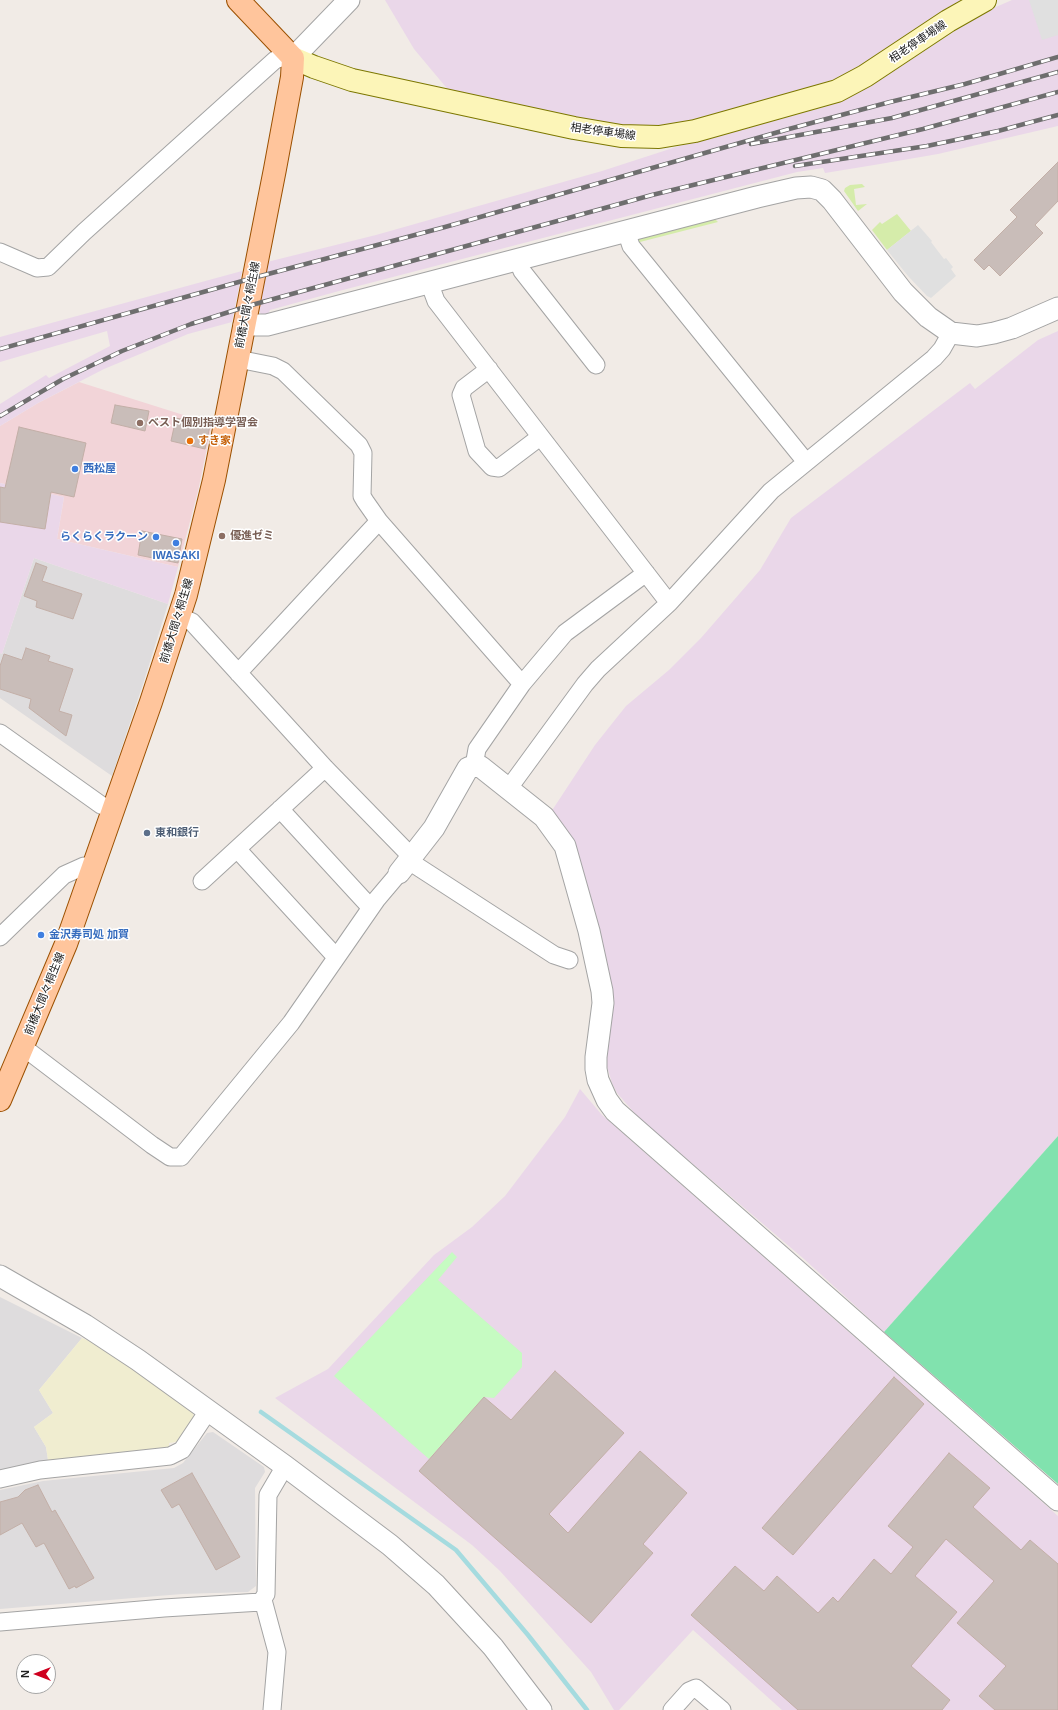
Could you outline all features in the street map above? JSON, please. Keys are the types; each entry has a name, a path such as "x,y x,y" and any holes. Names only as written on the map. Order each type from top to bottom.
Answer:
{"main road":[{"path":"238,0 293,58"},
{"name":"相老停車場線","path":"293,58 314,68 352,80 582,130 636,137 659,137 695,131 837,91 865,76 948,21 985,0"},
{"name":"前橋大間々桐生線","path":"0,1100 66,944 114,810 180,616 214,480 275,170 292,77 293,58"}],"street":[{"path":"0,252 37,268 48,268 84,232 275,60 281,58 293,58 349,0"},
{"path":"244,325 256,327 267,325 626,231 796,188 811,187 822,190 832,200 903,292 928,317 951,333 977,336 994,333 1012,328 1058,308"},
{"path":"626,231 631,246 806,462"},
{"path":"517,259 522,271 596,365"},
{"path":"429,282 436,301 669,603"},
{"path":"509,788 585,684 669,603 771,491 934,358 942,349 951,333"},
{"path":"238,358 273,366 284,372 359,445 363,453 362,496 379,521 522,684"},
{"path":"489,369 464,388 461,395 478,451 492,467 499,468 540,437"},
{"path":"238,673 379,521"},
{"path":"474,766 477,749 522,684 566,633 646,573"},
{"path":"180,616 192,622 325,768 406,850 407,863"},
{"path":"0,733 101,805 114,810"},
{"path":"23,1047 152,1145 170,1157 181,1157 291,1022 372,908 434,828 468,768 481,766 544,816 565,846 589,931 602,991 603,1003 596,1057 598,1080 607,1100 615,1111 1058,1500"},
{"path":"202,881 325,768"},
{"path":"280,809 372,908"},
{"path":"237,849 336,957"},
{"path":"407,863 554,955 569,960"},
{"path":"0,937 64,875 84,866 93,868"},
{"path":"0,1276 85,1324 138,1360 285,1466 390,1546 436,1585 493,1647 541,1710"},
{"path":"0,1479 40,1470 170,1456 182,1450 208,1411"},
{"path":"272,1710 277,1652 263,1600 266,1594 268,1496 285,1466"},
{"path":"0,1622 164,1608 255,1603 263,1600"},
{"path":"672,1710 689,1690 696,1688 722,1710"}],"shaded area":[{"path":"385,0 969,0 848,80 672,128 627,126 585,121 450,92 414,49"},
{"path":"1012,0 1058,0 1058,126 938,154 825,173 823,168 797,172 339,291 270,310 268,314 261,314 259,311 267,262 376,235 602,171 676,147 821,108 841,101 883,78 972,20 989,10"},
{"path":"1029,0 1058,0 1058,35 1042,40"},
{"path":"918,225 932,241 931,242 944,259 946,258 953,267 951,269 956,276 931,298 927,296 908,276 887,250"},
{"path":"242,271 232,322 188,334 104,369 38,403 0,426 0,404 46,375 49,378 110,346 107,331 0,362 0,337"},
{"path":"1058,331 1058,1136 884,1332 804,1259 638,1117 617,1093 612,1083 605,1060 613,998 551,812 595,745 626,706 669,670 701,638 760,570 791,518 970,383 975,389 1038,340"},
{"path":"79,382 212,424 198,491 178,567 57,539 64,497 0,483 0,426 38,403"},
{"path":"0,483 64,497 57,539 178,567 168,604 34,558 2,654 0,653"},
{"path":"34,558 168,604 112,776 0,698 0,653 2,654"},
{"path":"580,1089 602,1115 1058,1516 1058,1710 782,1710 693,1630 619,1710 614,1710 591,1672 500,1571 472,1545 275,1398 328,1369 434,1255 472,1227 505,1196 565,1117"},
{"path":"0,1297 82,1338 39,1390 53,1413 34,1427 46,1447 48,1460 0,1470"},
{"path":"82,1338 96,1344 97,1342 194,1412 193,1419 176,1442 169,1443 169,1447 48,1460 46,1447 34,1427 53,1413 39,1390"},
{"path":"213,1432 264,1467 265,1472 255,1488 256,1586 248,1592 182,1594 0,1609 0,1490 43,1481 174,1468 183,1463 207,1433"}],"green space":[{"path":"862,184 865,187 854,189 856,205 867,204 858,211 844,191 845,188 850,185"},
{"path":"897,214 911,231 887,250 872,230 880,222 882,224"},
{"path":"715,219 718,222 640,242 638,244 637,243 639,239"},
{"path":"1058,1136 1058,1484 884,1332"},
{"path":"452,1252 457,1257 438,1280 522,1353 522,1367 494,1398 484,1397 429,1459 334,1376"}],"building":[{"path":"1058,162 1058,201 1035,225 1043,233 1000,276 989,265 984,270 974,260 1017,217 1010,210"},
{"path":"115,405 149,411 145,431 111,423"},
{"path":"176,418 210,426 205,449 171,441"},
{"path":"19,427 86,443 74,497 51,492 45,529 0,522 0,487 5,488"},
{"path":"142,531 182,539 178,563 138,555"},
{"path":"36,563 47,567 42,581 82,594 73,619 36,607 37,601 24,596"},
{"path":"26,648 50,656 48,661 73,669 59,711 72,715 66,736 29,708 31,699 0,689 0,666 4,654 22,660"},
{"path":"555,1371 624,1433 549,1514 568,1533 640,1451 687,1493 643,1544 653,1553 591,1623 419,1471 484,1397 511,1420"},
{"path":"894,1377 924,1404 793,1555 762,1528"},
{"path":"949,1453 990,1488 973,1507 1021,1550 1030,1540 1058,1564 1058,1710 995,1710 979,1696 1006,1666 957,1623 994,1581 946,1539 915,1576 957,1612 911,1666 950,1700 942,1710 798,1710 691,1615 735,1566 764,1591 777,1576 818,1613 833,1597 838,1602 874,1559 891,1574 913,1547 888,1526"},
{"path":"192,1473 240,1557 216,1570 179,1504 172,1508 161,1490"},
{"path":"38,1485 52,1512 55,1510 94,1578 76,1588 75,1586 69,1589 44,1543 36,1547 22,1523 0,1535 0,1502 18,1497 25,1490"}],"waterway":[{"path":"261,1412 456,1550 528,1635 587,1710"}],"railway":[{"path":"0,349 253,278 445,227 789,129 965,84 1058,57"},
{"path":"751,144 892,118 1058,72"},
{"path":"0,416 63,379 122,351 191,324 248,306 652,195 923,129 1058,92"},
{"path":"795,166 927,146 998,131 1058,115"}],"place":[{"name":"ベスト個別指導学習会","path":"140,423"},
{"name":"すき家","path":"190,441"},
{"name":"西松屋","path":"75,469"},
{"name":"優進ゼミ","path":"222,536"},
{"name":"らくらくラクーン","path":"156,537"},
{"name":"IWASAKI","path":"176,543"},
{"name":"東和銀行","path":"147,833"},
{"name":"金沢寿司処 加賀","path":"41,935"}]}
